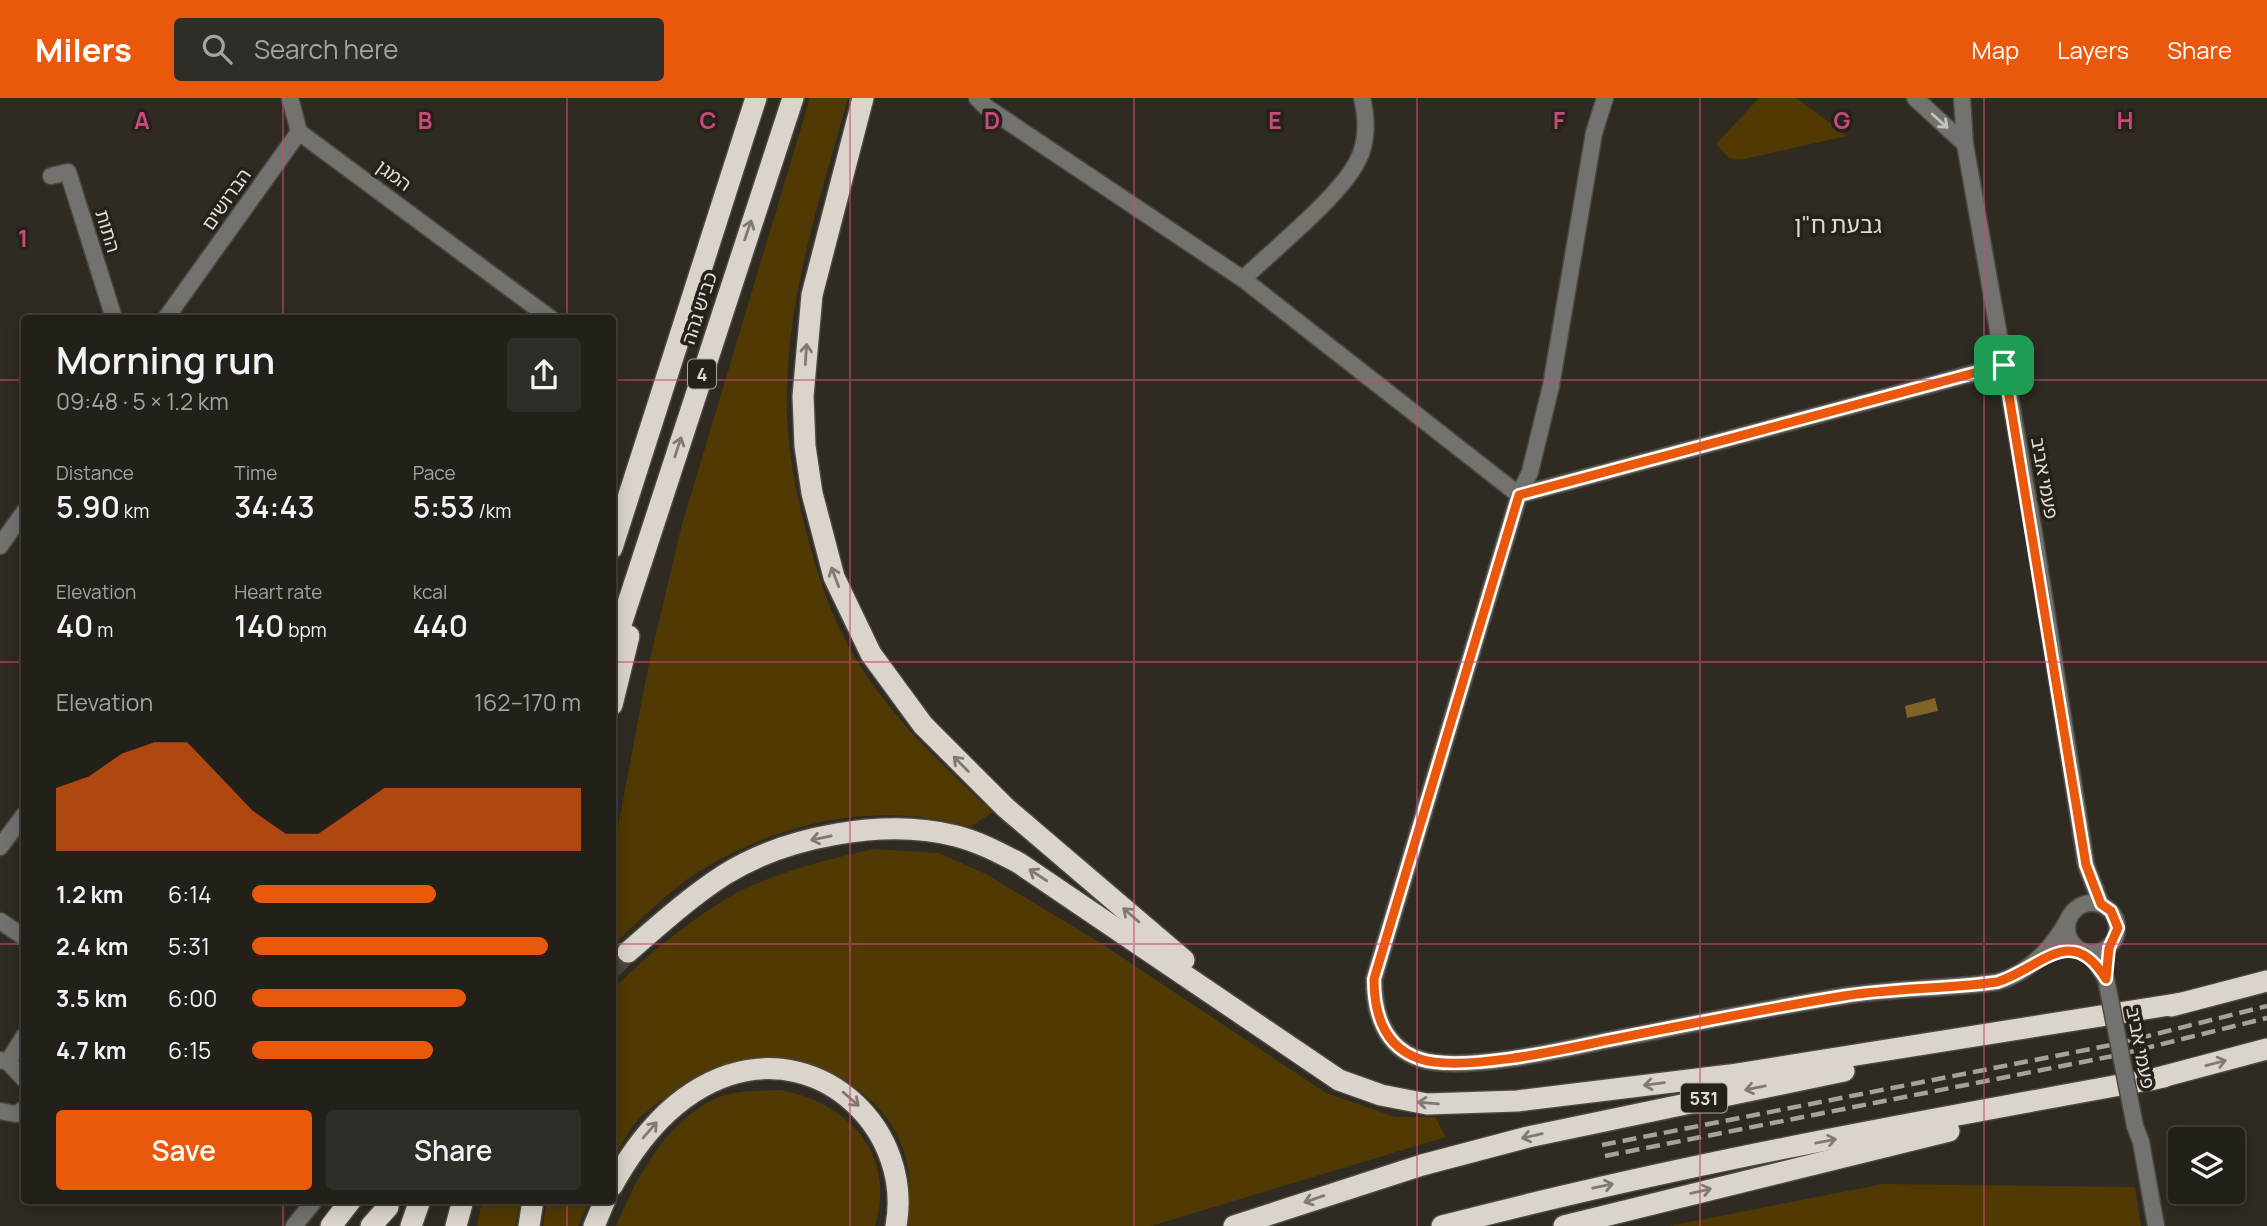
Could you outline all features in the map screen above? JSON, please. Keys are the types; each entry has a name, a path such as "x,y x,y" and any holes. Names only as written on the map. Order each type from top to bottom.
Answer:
{"highway":[{"name":"כביש גהה","path":"616,536 757,98"},
{"name":"כביש גהה","path":"616,640 793,98"},
{"path":"863,98 812,295 805,362 805,446 811,493 834,578 870,654 923,725 1006,808 1276,1039"},
{"path":"616,688 662,497"},
{"path":"628,952 692,897 725,874 761,855 798,842 835,835 923,830 985,845 1019,863 1339,1080 1381,1095 1427,1104 1466,1104 1730,1075 2182,1003"},
{"name":"531","path":"1234,1226 1363,1183 1528,1137 1696,1099 2182,1003 2267,981"},
{"path":"1564,1226 2267,1049"},
{"path":"616,1180 651,1128 686,1096 730,1075 755,1069 794,1070 833,1086 848,1096 873,1122 891,1156 896,1175 899,1195 896,1226"},
{"path":"1442,1226 1550,1198 1704,1165 2164,1077"},
{"path":"331,1226 348,1204"},
{"path":"411,1226 419,1204"},
{"path":"456,1226 462,1204"},
{"path":"529,1226 532,1204"},
{"path":"594,1226 604,1204"},
{"path":"371,1226 388,1207"}],"street":[{"path":"290,98 299,132"},
{"path":"977,98 986,107 1243,279 1519,495"},
{"path":"1243,279 1342,184 1358,161 1366,135 1362,98"},
{"path":"1605,98 1594,133 1551,386 1530,472 1519,495 1374,979 1374,1002 1386,1035 1399,1048 1420,1059 1441,1062 1530,1056 1848,995 1997,982 2016,976 2040,958 2060,935 2074,912 2090,903 2101,904 2111,911 2117,921 2117,934 2109,948 2098,953 2065,951 2040,958"},
{"path":"1915,98 1965,144"},
{"name":"פעמי אביב","path":"1962,98 1965,144 2086,865 2085,894 2074,912"},
{"name":"המגן","path":"299,132 546,315"},
{"name":"הברושים","path":"168,315 299,132"},
{"name":"התות","path":"51,176 68,172 113,315"},
{"path":"1519,495 2004,365"},
{"path":"0,546 21,516"},
{"path":"0,848 21,819"},
{"name":"פעמי אביב","path":"2086,865 2101,904"},
{"path":"2074,912 2068,935 2083,952"},
{"path":"0,921 21,935"},
{"name":"פעמי אביב","path":"2109,948 2106,979 2135,1126 2146,1226"},
{"name":"פעמי אביב","path":"2083,952 2093,958 2106,979"},
{"path":"21,1040 4,1061 21,1076"},
{"path":"0,1111 16,1114 21,1112"},
{"name":"פעמי אביב","path":"2135,1126 2141,1142 2156,1226"},
{"path":"294,1226 312,1204"}],"shaded area":[{"path":"810,98 848,98 808,242 789,351 788,428 796,488 820,579 846,642 864,672 908,728 993,812 970,827 897,815 824,821 789,830 754,843 689,878 616,942 616,837 648,668 681,528"},
{"path":"1759,98 1797,98 1847,136 1740,160 1729,158 1716,144"},
{"path":"1935,698 1938,711 1907,718 1905,706"},
{"path":"874,849 939,853 986,874 1099,942 1326,1093 1395,1117 1435,1117 1446,1137 1151,1226 907,1226 910,1183 907,1163 902,1145 881,1112 866,1097 825,1070 812,1064 781,1061 714,1076 668,1096 634,1124 616,1155 616,987 679,931 718,904 755,884 829,860"},
{"path":"781,1090 827,1107 846,1120 861,1136 873,1155 879,1176 880,1200 875,1226 616,1226 653,1154 679,1124 712,1100 729,1094"},
{"path":"1883,1184 2135,1187 2141,1226 1669,1226"},
{"path":"481,1204 520,1204 516,1226 477,1226"},
{"path":"546,1204 589,1204 578,1226 543,1226"}],"tunnel":[{"path":"616,964 628,952"}],"railway":[{"path":"1602,1145 2116,1044 2267,1006"},
{"path":"1605,1156 2118,1055 2267,1018"}],"district":[{"name":"גבעת ח\"ן","path":"1838,224"}],"route":[{"path":"2004,365 2034,533 2086,865 2101,904 2111,911 2117,921 2117,934 2109,948 2106,979 2093,958 2081,951 2065,951 2040,958 2016,976 1997,982 1848,995 1530,1056 1473,1062 1441,1062 1420,1059 1399,1048 1386,1035 1379,1019 1374,1002 1374,979 1519,495 2004,365"}]}
